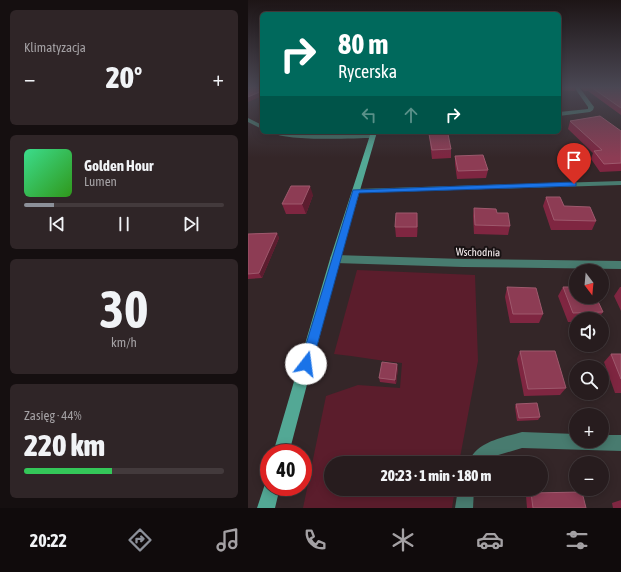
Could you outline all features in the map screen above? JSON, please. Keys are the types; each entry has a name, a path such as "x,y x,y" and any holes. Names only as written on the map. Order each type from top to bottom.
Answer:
{"street":[{"path":"561,114 588,111"},
{"path":"248,120 260,126"},
{"path":"280,134 298,136 373,134 335,259 284,444"},
{"path":"356,191 621,183"},
{"name":"Wschodnia","path":"335,259 448,263 621,265"},
{"path":"483,456 490,448 522,440 621,443"},
{"path":"266,508 269,496"},
{"path":"464,508 465,496"}],"shaded area":[{"path":"357,270 475,275 478,361 460,456 324,456 324,496 454,496 452,508 303,508 305,496 312,496 312,464 326,396 358,385 400,388 402,363 334,354"}],"building":[{"path":"600,116 621,131 621,163 604,164 594,151 602,150 570,121"},
{"path":"429,134 448,134 451,149 432,150"},
{"path":"483,155 488,170 458,171 455,156"},
{"path":"291,186 310,186 302,204 282,204"},
{"path":"546,197 560,197 564,206 590,207 596,221 554,220"},
{"path":"474,208 496,209 497,213 508,213 510,226 475,225"},
{"path":"396,213 417,213 417,227 395,227"},
{"path":"277,233 259,273 248,274 248,234"},
{"path":"507,287 536,288 543,314 513,314"},
{"path":"563,287 569,287 569,303"},
{"path":"570,304 599,304 603,312 573,312"},
{"path":"520,351 555,351 566,388 528,389"},
{"path":"611,354 621,354 621,379"},
{"path":"382,362 397,364 395,380 379,378"},
{"path":"537,403 540,417 519,418 516,404"},
{"path":"569,492 569,496 583,496 586,508 533,508 531,496 548,496 548,493"}],"route":[{"path":"306,364 335,259 356,191 574,184"}]}
